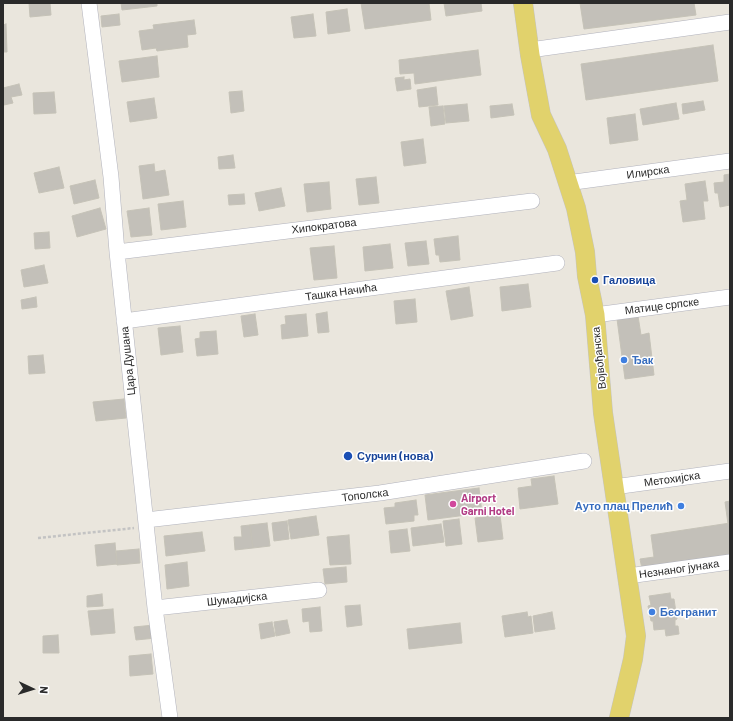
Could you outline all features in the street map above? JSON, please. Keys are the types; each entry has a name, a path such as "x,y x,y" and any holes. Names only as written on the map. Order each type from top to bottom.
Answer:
{"main road":[{"name":"Војвођанска","path":"523,3 541,115 557,149 576,208 595,315 604,413 636,636 634,659 619,718"}],"street":[{"name":"Цара Душана","path":"89,3 111,177 124,321 155,608 170,718"},
{"path":"530,50 730,22"},
{"name":"Илирска","path":"567,183 730,161"},
{"name":"Хипократова","path":"117,252 532,201"},
{"name":"Ташка Начића","path":"124,321 557,264"},
{"name":"Матице српске","path":"595,315 730,297"},
{"name":"Тополска","path":"146,523 380,493 584,461"},
{"name":"Метохијска","path":"614,488 730,471"},
{"name":"Незнаног јунака","path":"628,576 730,562"},
{"name":"Шумадијска","path":"155,608 320,590"}],"path":[{"path":"38,538 146,523"}],"building":[{"path":"29,3 50,3 51,15 30,17"},
{"path":"121,3 157,3 157,6 122,10"},
{"path":"361,3 429,3 431,20 365,29"},
{"path":"444,3 481,3 482,11 446,16"},
{"path":"580,3 694,3 696,15 584,29"},
{"path":"347,9 350,31 328,34 326,12"},
{"path":"119,14 120,25 102,27 101,16"},
{"path":"313,14 316,36 294,38 291,17"},
{"path":"194,20 196,34 187,35 188,47 157,51 156,48 142,50 139,31 154,29 153,25"},
{"path":"6,24 7,52 3,52 3,25"},
{"path":"713,45 718,81 586,100 581,64"},
{"path":"478,50 481,75 415,84 414,73 400,74 399,60"},
{"path":"157,56 159,77 122,82 119,61"},
{"path":"404,77 404,80 410,79 411,89 397,91 395,78"},
{"path":"19,84 22,95 11,97 13,103 4,105 3,88"},
{"path":"436,87 438,105 419,107 417,90"},
{"path":"242,91 244,111 231,113 229,92"},
{"path":"54,92 56,113 34,114 33,93"},
{"path":"154,98 157,118 130,122 127,102"},
{"path":"703,101 705,110 683,114 682,104"},
{"path":"676,103 679,119 643,125 640,109"},
{"path":"467,104 469,121 446,123 444,106"},
{"path":"512,104 514,115 491,118 490,106"},
{"path":"443,106 445,124 431,126 429,107"},
{"path":"635,114 638,140 610,144 607,118"},
{"path":"423,139 426,163 404,166 401,142"},
{"path":"233,155 235,168 219,169 218,157"},
{"path":"154,164 155,172 165,170 169,195 143,199 139,166"},
{"path":"59,167 64,188 39,193 34,173"},
{"path":"730,174 730,205 720,207 718,193 715,193 714,183 724,182 724,175"},
{"path":"376,177 379,203 359,205 356,179"},
{"path":"95,180 99,198 74,204 70,186"},
{"path":"705,181 708,201 703,201 705,219 683,222 680,201 687,200 685,184"},
{"path":"329,182 331,209 307,212 304,184"},
{"path":"281,188 285,206 259,211 255,193"},
{"path":"244,194 245,204 229,205 228,195"},
{"path":"183,201 186,227 161,230 158,204"},
{"path":"100,208 106,229 77,237 72,216"},
{"path":"149,208 152,235 131,237 127,211"},
{"path":"49,232 50,248 35,249 34,233"},
{"path":"458,236 460,260 440,262 439,255 436,255 434,239"},
{"path":"426,241 429,264 408,266 405,243"},
{"path":"390,244 393,268 365,271 363,247"},
{"path":"334,246 337,278 314,280 310,248"},
{"path":"44,265 48,283 24,287 21,270"},
{"path":"528,284 531,307 502,311 500,287"},
{"path":"469,287 473,316 451,320 446,291"},
{"path":"36,297 37,307 22,309 21,300"},
{"path":"415,299 417,322 396,324 394,301"},
{"path":"327,312 329,332 318,333 316,314"},
{"path":"255,314 258,335 244,337 241,316"},
{"path":"306,314 308,336 282,339 281,325 286,324 285,316"},
{"path":"638,316 641,335 649,333 654,375 625,379 617,319"},
{"path":"180,326 183,352 161,355 158,328"},
{"path":"216,331 218,354 197,356 195,339 200,338 200,332"},
{"path":"43,355 45,373 29,374 28,356"},
{"path":"124,399 126,418 96,421 93,402"},
{"path":"554,476 558,504 520,509 518,488 532,486 531,479"},
{"name":"Airport Garni Hotel","path":"479,488 482,513 428,520 425,495"},
{"path":"416,500 418,515 414,515 414,521 386,524 384,508 395,507 395,503"},
{"path":"730,501 730,523 728,524 725,502"},
{"path":"500,515 503,539 478,542 475,518"},
{"path":"316,516 319,535 291,539 288,520"},
{"path":"459,519 462,544 446,546 443,521"},
{"path":"287,521 289,539 274,541 272,523"},
{"path":"267,523 270,546 253,548 250,525"},
{"path":"730,523 730,557 642,569 640,559 654,557 651,535"},
{"path":"441,524 444,542 413,546 411,528"},
{"path":"250,525 253,548 235,550 234,537 242,537 241,526"},
{"path":"407,529 410,551 391,553 389,531"},
{"path":"202,532 205,551 166,556 164,536"},
{"path":"349,535 351,564 330,565 327,537"},
{"path":"115,543 117,564 97,566 95,545"},
{"path":"139,549 140,563 117,565 116,551"},
{"path":"187,562 189,586 167,589 165,565"},
{"path":"346,567 347,582 325,584 323,569"},
{"path":"670,593 671,599 674,599 677,619 675,620 675,626 678,626 679,634 666,636 665,629 654,630 653,621 651,621 648,606 651,605 649,596"},
{"path":"102,594 103,606 87,607 87,596"},
{"path":"360,605 362,625 347,627 345,606"},
{"path":"320,607 322,631 310,632 309,621 303,622 302,609"},
{"path":"113,609 115,633 91,635 88,611"},
{"path":"527,612 528,617 531,616 533,633 505,637 502,616"},
{"path":"552,612 555,629 535,632 533,616"},
{"path":"287,620 290,633 276,636 274,622"},
{"path":"272,622 275,636 261,639 259,624"},
{"path":"460,623 462,643 409,649 407,629"},
{"path":"154,625 156,638 136,640 134,627"},
{"path":"58,635 59,653 43,653 43,636"},
{"path":"151,654 153,674 130,676 129,656"}],"place":[{"name":"Галовица","path":"595,280"},
{"name":"Ђак","path":"624,360"},
{"name":"Сурчин (нова)","path":"348,456"},
{"name":"Airport Garni Hotel","path":"453,504"},
{"name":"Ауто плац Прелић","path":"681,506"},
{"name":"Београнит","path":"652,612"}]}
